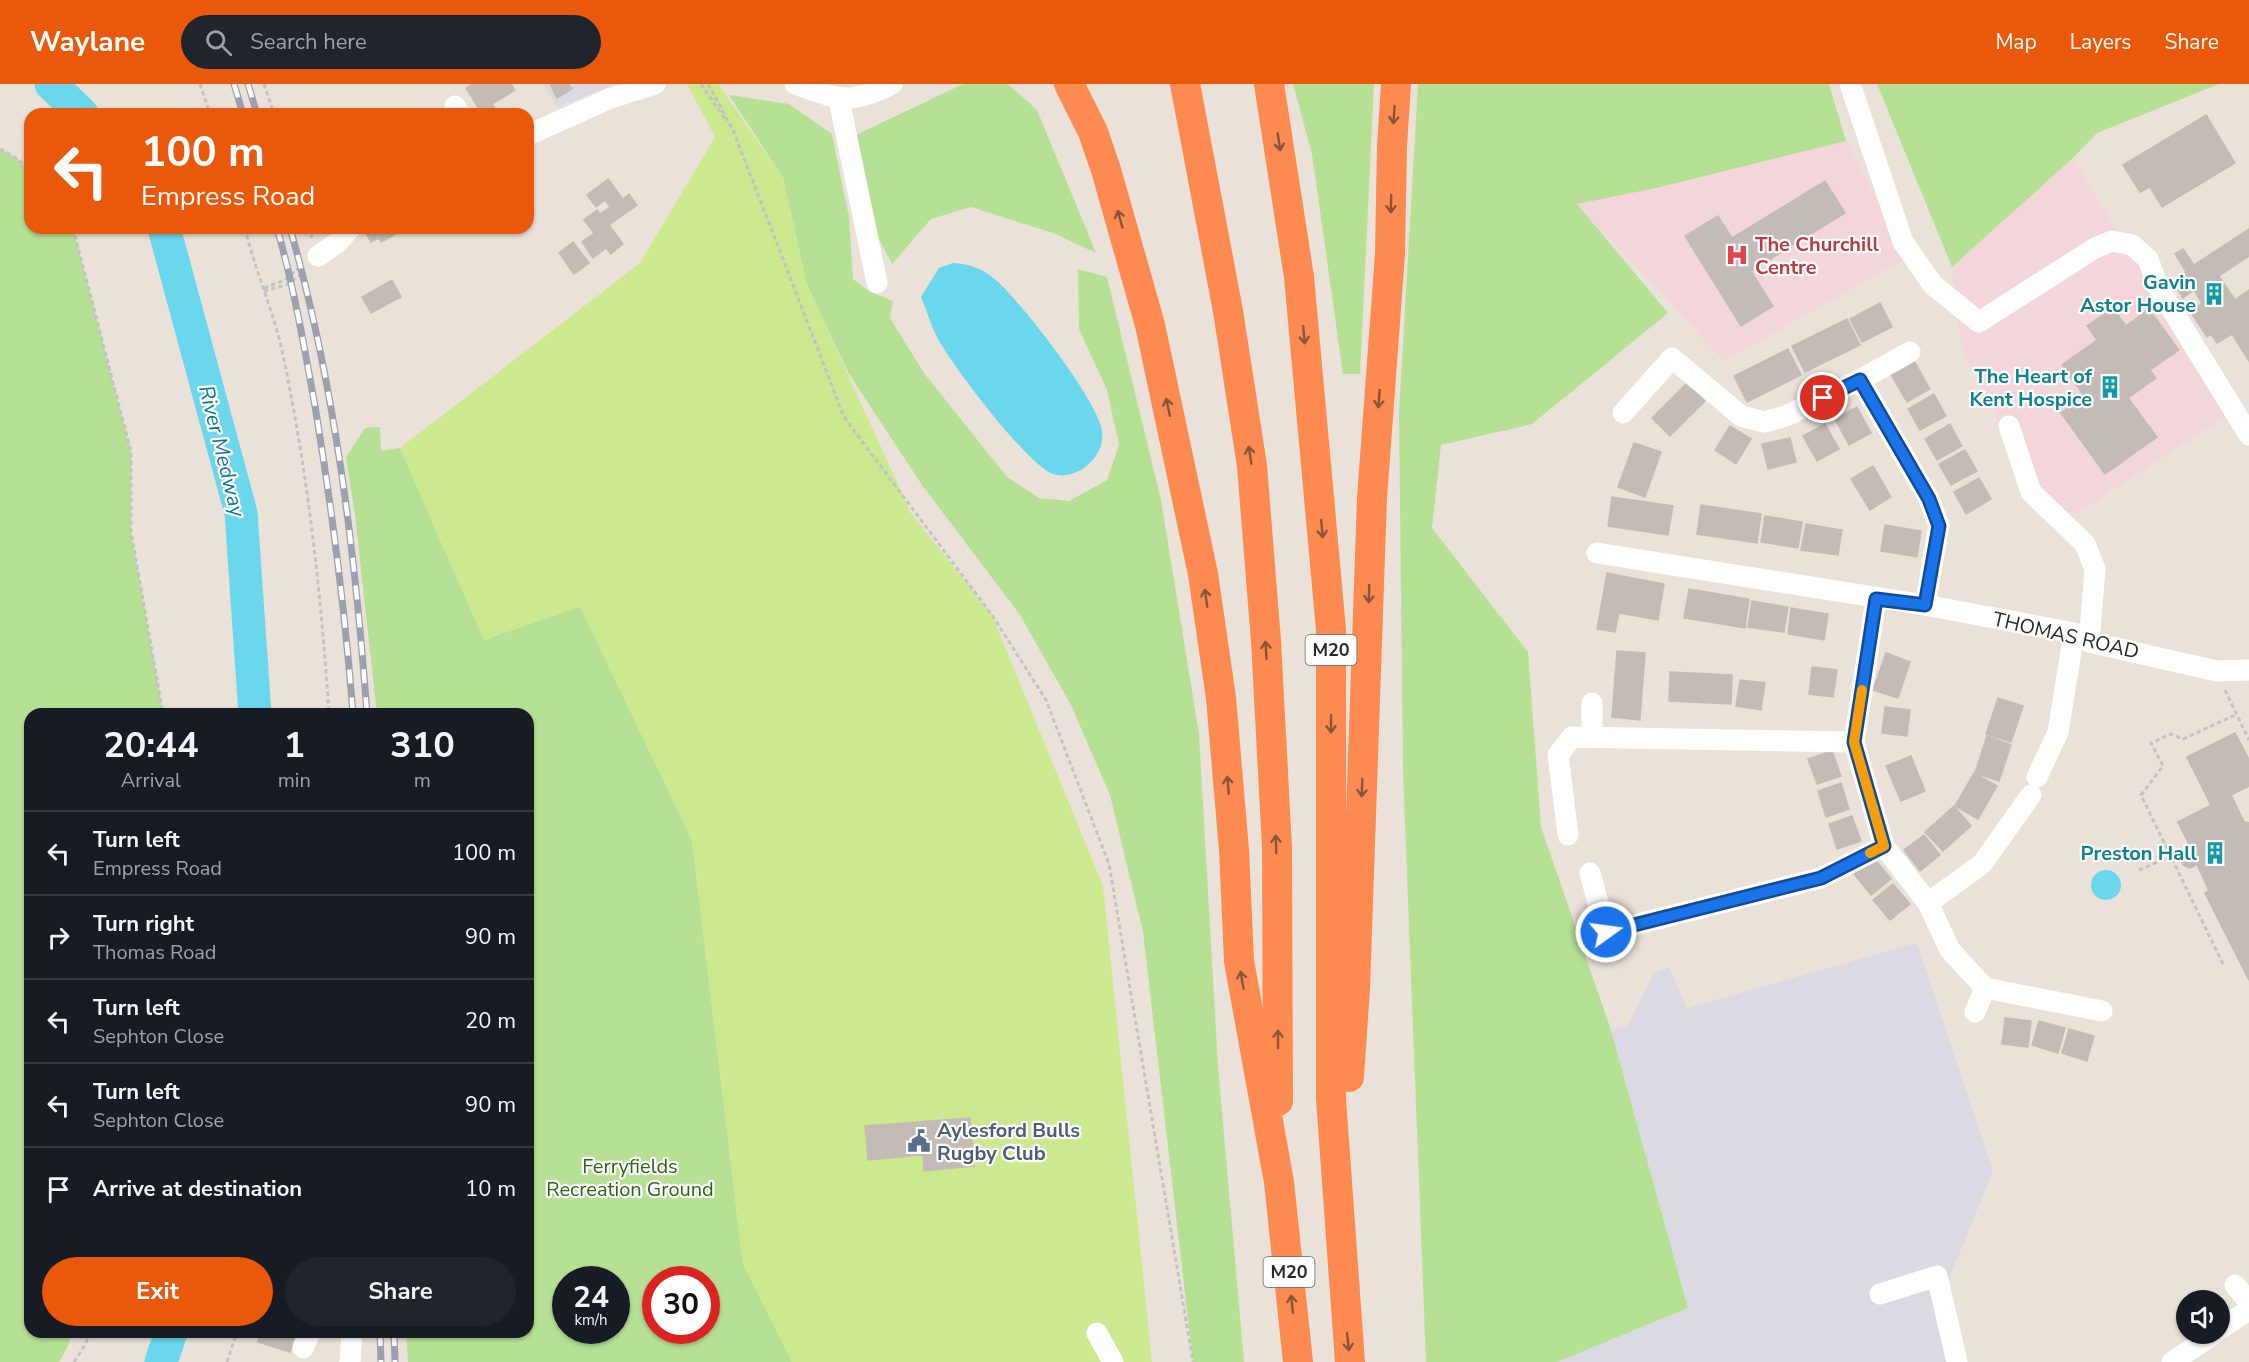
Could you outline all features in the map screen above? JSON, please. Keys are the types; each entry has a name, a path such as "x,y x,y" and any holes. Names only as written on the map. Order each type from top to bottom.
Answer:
{"highway":[{"name":"M20","path":"1069,84 1093,132 1106,170 1150,325 1203,573 1223,721 1234,850 1239,961 1279,1182 1298,1362"},
{"name":"M20","path":"1185,84 1228,311 1252,466 1266,641 1277,848 1279,1182"},
{"name":"M20","path":"1269,84 1299,277 1331,630 1331,1099 1350,1362"},
{"name":"M20","path":"1340,1220 1355,988 1372,498 1390,254 1392,146 1396,84"}],"street":[{"path":"534,132 611,98 655,84"},
{"path":"795,84 839,100 871,95 892,84"},
{"path":"1850,84 1903,242 1933,285 1978,322 2095,248 2112,241 2132,245 2148,259 2158,287 2249,435"},
{"path":"839,100 877,283"},
{"path":"318,256 337,243 345,234"},
{"path":"1623,413 1665,351 1741,416 1764,422 1786,416 1860,380 1910,352"},
{"path":"1860,380 1929,499 1939,526 1925,605"},
{"path":"1928,903 1982,864 2034,786 2058,732 2095,569 2085,544 2031,492 2009,426"},
{"name":"THOMAS ROAD","path":"1597,553 1925,605 2081,638 2217,671 2249,670"},
{"path":"1876,599 1854,742 1884,846 1928,903 1950,950 1985,988 2102,1011"},
{"path":"1592,703 1593,737"},
{"path":"1568,835 1558,755 1572,738 1854,742"},
{"path":"1590,873 1606,932 1821,878 1884,846"},
{"path":"1975,1012 1985,988"},
{"path":"1880,1294 1937,1276 1957,1362"},
{"path":"2235,1285 2249,1302"},
{"path":"2230,1322 2249,1310"},
{"path":"1097,1333 1113,1362"},
{"path":"350,1362 352,1338"},
{"path":"2172,1362 2199,1344"}],"path":[{"path":"200,84 208,108"},
{"path":"264,84 272,108"},
{"path":"701,84 733,130"},
{"path":"708,84 733,130 844,417 992,615 1046,700 1109,864 1193,1362"},
{"path":"0,148 24,166"},
{"path":"75,234 131,452 131,532 162,708"},
{"path":"247,234 283,352 309,500 322,609 328,708"},
{"path":"264,290 286,285 303,272 308,272 318,256"},
{"path":"264,290 285,280 301,266 318,256"},
{"path":"2217,671 2235,715 2249,740"},
{"path":"2223,964 2141,795 2163,766 2151,742 2171,734 2183,740 2235,715"},
{"path":"2139,870 2170,857"},
{"path":"74,1362 88,1338"},
{"path":"227,1362 235,1338"}],"shaded area":[{"path":"543,84 617,84 557,107"},
{"path":"1846,141 1886,217 1903,260 1724,361 1577,204"},
{"path":"2073,158 2229,414 2076,514 2026,497 1996,415 1961,346 1952,267"},
{"path":"1917,943 1993,1171 1938,1306 1950,1362 1557,1362 1688,1308 1611,1030 1628,1025 1653,974 1669,967 1687,1008"}],"green space":[{"path":"687,84 718,84 783,178 807,285 911,513 992,615 1103,886 1152,1362 792,1362 743,1264 692,840 580,607 484,640 400,448 640,263 715,137"},
{"path":"963,84 1008,84 1037,110 1096,253 1053,233 971,207 931,219 892,264 879,239 856,135"},
{"path":"1293,84 1374,84 1360,374 1343,374 1312,154"},
{"path":"1418,84 1829,84 1846,141 1656,188 1577,204 1668,313 1532,424 1441,445 1432,528 1528,652 1541,827 1611,1030 1688,1308 1557,1362 1426,1362 1403,772 1399,413"},
{"path":"1877,84 2219,84 2097,133 2073,158 1952,267"},
{"path":"729,95 789,104 832,134 849,217 853,279 870,292 893,301 890,318 924,373 1007,477 1039,498 1069,501 1107,480 1119,445 1107,390 1079,329 1078,269 1107,277 1161,500 1199,734 1218,1066 1244,1362 1193,1362 1143,932 1110,795 1071,705 1020,615 922,485 849,374 807,285 783,178"},
{"path":"0,149 18,159 24,166 24,234 75,234 131,452 131,532 162,708 24,708 24,1338 70,1338 59,1362 0,1362"},
{"name":"Ferryfields Recreation Ground","path":"380,427 381,451 400,448 484,640 580,606 692,840 743,1264 792,1362 408,1362 406,1338 534,1338 534,708 376,708 355,515 346,457 365,428"}],"water":[{"path":"953,263 977,268 998,282 1040,330 1087,397 1097,415 1102,430 1102,439 1097,455 1081,470 1060,475 1041,467 1009,435 946,352 921,297 939,268"},
{"path":"2106,870 2112,871 2120,879 2120,891 2112,899 2106,900 2100,899 2092,891 2091,885 2092,879 2100,871"}],"building":[{"path":"473,84 511,84 515,90 492,104 495,108 478,108 466,88"},
{"path":"550,84 569,84 572,89 557,98"},
{"path":"2206,115 2235,163 2162,207 2150,187 2140,192 2123,165"},
{"path":"608,179 623,199 629,194 637,205 609,225 623,244 611,254 606,248 593,258 582,242 594,233 584,220 597,210 600,214 610,207 605,200 596,207 587,195"},
{"name":"The Churchill Centre","path":"1825,181 1845,213 1751,271 1773,306 1741,326 1685,236 1718,216 1732,238"},
{"name":"Gavin Astor House","path":"2249,229 2249,256 2219,276 2235,300 2249,290 2249,361 2232,334 2217,343 2211,334 2207,337 2190,311 2202,303 2194,290 2183,298 2172,281 2186,272 2175,254 2183,249 2194,265"},
{"path":"366,234 396,234 381,242 379,238 371,242"},
{"path":"573,242 589,263 574,274 559,253"},
{"path":"392,280 401,297 371,313 362,297"},
{"path":"1880,303 1892,327 1862,342 1850,319"},
{"name":"The Heart of Kent Hospice","path":"2113,308 2126,326 2149,309 2179,350 2150,370 2156,378 2128,398 2157,437 2105,474 2061,413 2084,396 2062,365 2097,340 2087,326"},
{"path":"1847,319 1860,345 1805,372 1792,346"},
{"path":"1788,349 1801,375 1747,402 1734,376"},
{"path":"1913,359 1930,389 1907,402 1890,373"},
{"path":"1687,383 1705,401 1670,436 1652,418"},
{"path":"1934,394 1946,416 1920,430 1908,409"},
{"path":"1857,407 1871,433 1849,445 1835,419"},
{"path":"1825,424 1839,449 1817,461 1803,436"},
{"path":"1950,424 1962,446 1937,460 1925,439"},
{"path":"1730,426 1751,439 1736,464 1715,450"},
{"path":"1790,438 1796,462 1768,469 1762,444"},
{"path":"1634,443 1661,452 1645,497 1618,487"},
{"path":"1965,450 1977,471 1951,485 1939,464"},
{"path":"1873,466 1891,497 1870,510 1851,479"},
{"path":"1979,478 1991,499 1966,514 1954,492"},
{"path":"1612,497 1673,506 1668,535 1608,526"},
{"path":"1701,505 1761,514 1757,543 1697,534"},
{"path":"1765,516 1802,522 1798,548 1761,542"},
{"path":"1806,524 1842,530 1838,555 1801,550"},
{"path":"1885,525 1921,531 1917,557 1881,551"},
{"path":"1607,573 1664,584 1658,620 1619,613 1615,632 1597,629"},
{"path":"1689,589 1749,599 1745,628 1684,618"},
{"path":"1752,601 1788,607 1784,632 1748,627"},
{"path":"1791,608 1828,614 1824,640 1788,634"},
{"path":"1617,651 1645,653 1640,720 1612,717"},
{"path":"1886,653 1910,662 1898,698 1873,690"},
{"path":"1812,667 1837,670 1833,697 1809,694"},
{"path":"1670,672 1732,675 1731,704 1669,701"},
{"path":"1740,680 1765,683 1761,710 1736,706"},
{"path":"1998,698 2023,706 2011,742 1986,734"},
{"path":"1885,707 1910,710 1907,736 1882,733"},
{"name":"Preston Hall","path":"2235,733 2249,760 2249,786 2231,795 2244,822 2249,823 2249,980 2205,893 2209,891 2197,864 2190,868 2183,865 2180,857 2183,850 2190,846 2178,822 2211,805 2187,757"},
{"path":"2235,733 2249,760 2249,786 2211,805 2187,757"},
{"path":"1987,736 2011,745 1999,781 1975,773"},
{"path":"1832,751 1841,776 1817,784 1808,759"},
{"path":"1911,756 1925,791 1901,801 1886,766"},
{"path":"1974,773 1997,786 1978,819 1955,806"},
{"path":"1841,783 1849,809 1826,817 1818,791"},
{"path":"2231,795 2244,822 2249,823 2249,874 2228,884 2230,888 2219,893 2216,888 2209,891 2197,864 2190,868 2183,865 2180,857 2183,850 2190,846 2178,822"},
{"path":"1954,806 1971,826 1943,851 1925,832"},
{"path":"1852,816 1861,841 1837,849 1829,824"},
{"path":"1924,835 1940,855 1920,871 1904,850"},
{"path":"1874,858 1891,879 1871,895 1854,874"},
{"path":"2249,874 2249,980 2205,893 2216,888 2219,893 2230,888 2228,884"},
{"path":"1893,884 1910,904 1890,920 1873,900"},
{"path":"2005,1018 2031,1021 2028,1047 2002,1044"},
{"path":"2039,1021 2065,1028 2058,1053 2032,1045"},
{"path":"2069,1029 2094,1036 2087,1061 2062,1053"},
{"name":"Aylesford Bulls Rugby Club","path":"970,1118 974,1166 924,1171 923,1155 868,1160 865,1126"},
{"path":"259,1338 294,1338 290,1352 258,1342"}],"waterway":[{"name":"River Medway","path":"51,84 76,108"},
{"name":"River Medway","path":"166,234 241,513 255,708"},
{"name":"River Medway","path":"161,1362 169,1338"}],"railway":[{"path":"234,84 241,108"},
{"path":"248,84 255,108"},
{"path":"279,234 289,272 315,406 342,598 353,708"},
{"path":"292,234 319,347 341,469 356,591 367,708"},
{"path":"380,1338 381,1362"},
{"path":"394,1338 395,1362"}],"slow traffic":[{"path":"1862,690 1854,742 1884,846 1870,853"}],"place":[{"name":"The Churchill Centre","path":"1737,255"},
{"name":"Gavin Astor House","path":"2214,294"},
{"name":"The Heart of Kent Hospice","path":"2110,387"},
{"name":"Preston Hall","path":"2215,853"},
{"name":"Aylesford Bulls Rugby Club","path":"919,1141"}],"route":[{"path":"1606,932 1821,878 1884,846 1854,742 1876,599 1925,605 1939,526 1929,499 1860,380 1823,398"}]}
